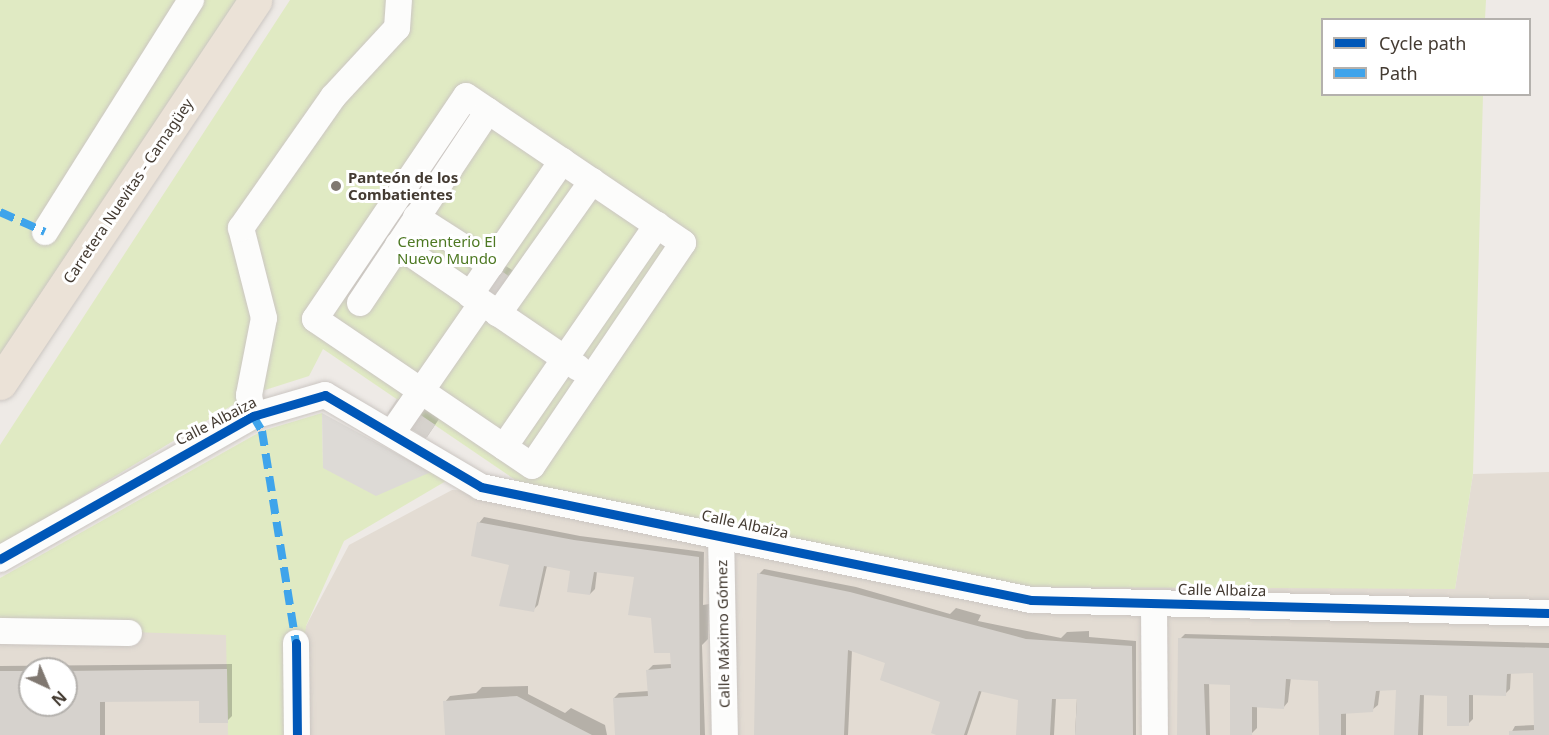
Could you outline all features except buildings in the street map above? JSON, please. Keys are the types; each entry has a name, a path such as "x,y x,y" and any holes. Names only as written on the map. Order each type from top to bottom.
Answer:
{"highway":[{"name":"Carretera Nuevitas - Camagüey","path":"0,383 255,0"}],"street":[{"path":"45,232 191,0"},
{"path":"253,416 249,395 264,318 241,228 333,97 397,28 399,0"},
{"path":"466,96 562,161 683,243 532,466 315,319 466,96"},
{"path":"360,303 488,111"},
{"path":"484,304 490,265 562,161"},
{"path":"392,434 484,304 592,182"},
{"path":"416,217 490,265"},
{"path":"504,447 657,225"},
{"path":"398,245 592,378"},
{"name":"Calle Albaiza","path":"0,559 253,416 325,395 481,487 721,534 1031,600 1549,613"},
{"name":"Calle Máximo Gómez","path":"721,534 725,735"},
{"path":"1154,603 1155,735"},
{"path":"0,631 129,633"},
{"path":"296,643 297,735"}],"shaded area":[{"path":"322,413 431,472 376,496 323,468"},
{"path":"1549,472 1549,735 0,735 0,629 306,626 349,545 452,490 533,492 1455,589 1473,474"}],"green space":[{"path":"0,0 255,0 0,383"},
{"name":"Cementerio El Nuevo Mundo","path":"290,0 1486,0 1485,18 1321,18 1321,96 1483,96 1473,474 1455,589 1033,587 533,492 323,349 309,376 249,395 0,546 0,445"},
{"path":"322,413 323,468 431,472 446,481 344,541 306,626 303,653 309,735 228,735 226,635 0,628 0,578 262,431"}],"marked path":[{"path":"0,212 45,232"},
{"path":"253,416 262,431 296,643"}],"cycle path":[{"path":"0,559 253,416 325,395 481,487 1031,600 1549,613"},
{"path":"296,643 297,735"}],"place":[{"name":"Panteón de los Combatientes","path":"336,186"}]}
